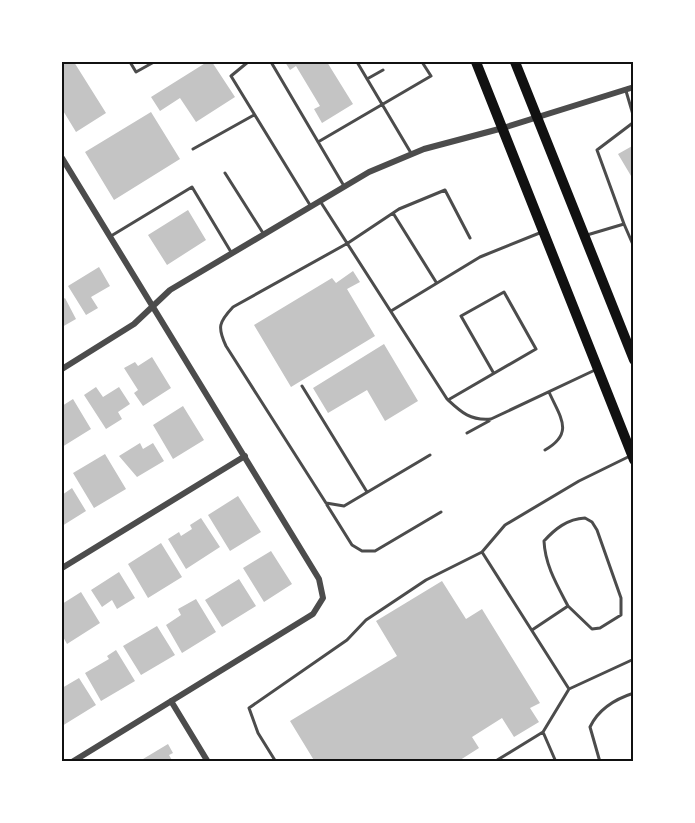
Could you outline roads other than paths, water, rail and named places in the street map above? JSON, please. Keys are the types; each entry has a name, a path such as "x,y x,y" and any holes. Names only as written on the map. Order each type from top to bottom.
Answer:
{"main road":[{"path":"476,62 633,457"},
{"path":"515,62 633,360"}],"street":[{"path":"62,369 134,324 170,290 344,186 412,154 537,118 633,87"},
{"path":"62,158 65,171 109,237 319,579 323,598 313,614 72,762"},
{"path":"62,568 245,456"},
{"path":"171,701 208,762"}],"lane":[{"path":"130,62 136,72 154,62"},
{"path":"248,62 231,76 310,205"},
{"path":"271,62 344,186"},
{"path":"357,62 412,154"},
{"path":"318,142 431,76 422,62"},
{"path":"367,79 383,70"},
{"path":"625,90 633,120 597,150 633,248"},
{"path":"193,149 254,115"},
{"path":"225,173 263,233"},
{"path":"109,237 192,187 231,252"},
{"path":"441,512 375,551 362,551 352,545 219,333 222,319 233,307 348,243 393,213 445,190 470,238"},
{"path":"319,200 448,400 476,421 491,419"},
{"path":"393,213 436,282"},
{"path":"584,236 624,224"},
{"path":"391,311 480,257 544,232"},
{"path":"448,400 536,349 504,292 461,316 493,372"},
{"path":"467,433 548,391 598,369"},
{"path":"302,386 367,492"},
{"path":"545,450 558,442 563,434 563,424 548,391"},
{"path":"326,503 344,506 430,455"},
{"path":"276,762 258,734 249,708 347,640 366,620 426,580 482,552 505,525 579,481 633,457"},
{"path":"585,518 597,530 623,608 621,615 600,628 592,629 568,606 544,555 544,541 554,530 585,518"},
{"path":"482,552 569,689"},
{"path":"532,630 568,606"},
{"path":"494,762 543,732 569,689 633,658"},
{"path":"600,762 590,727 596,714 633,693"},
{"path":"543,732 556,762"}]}
